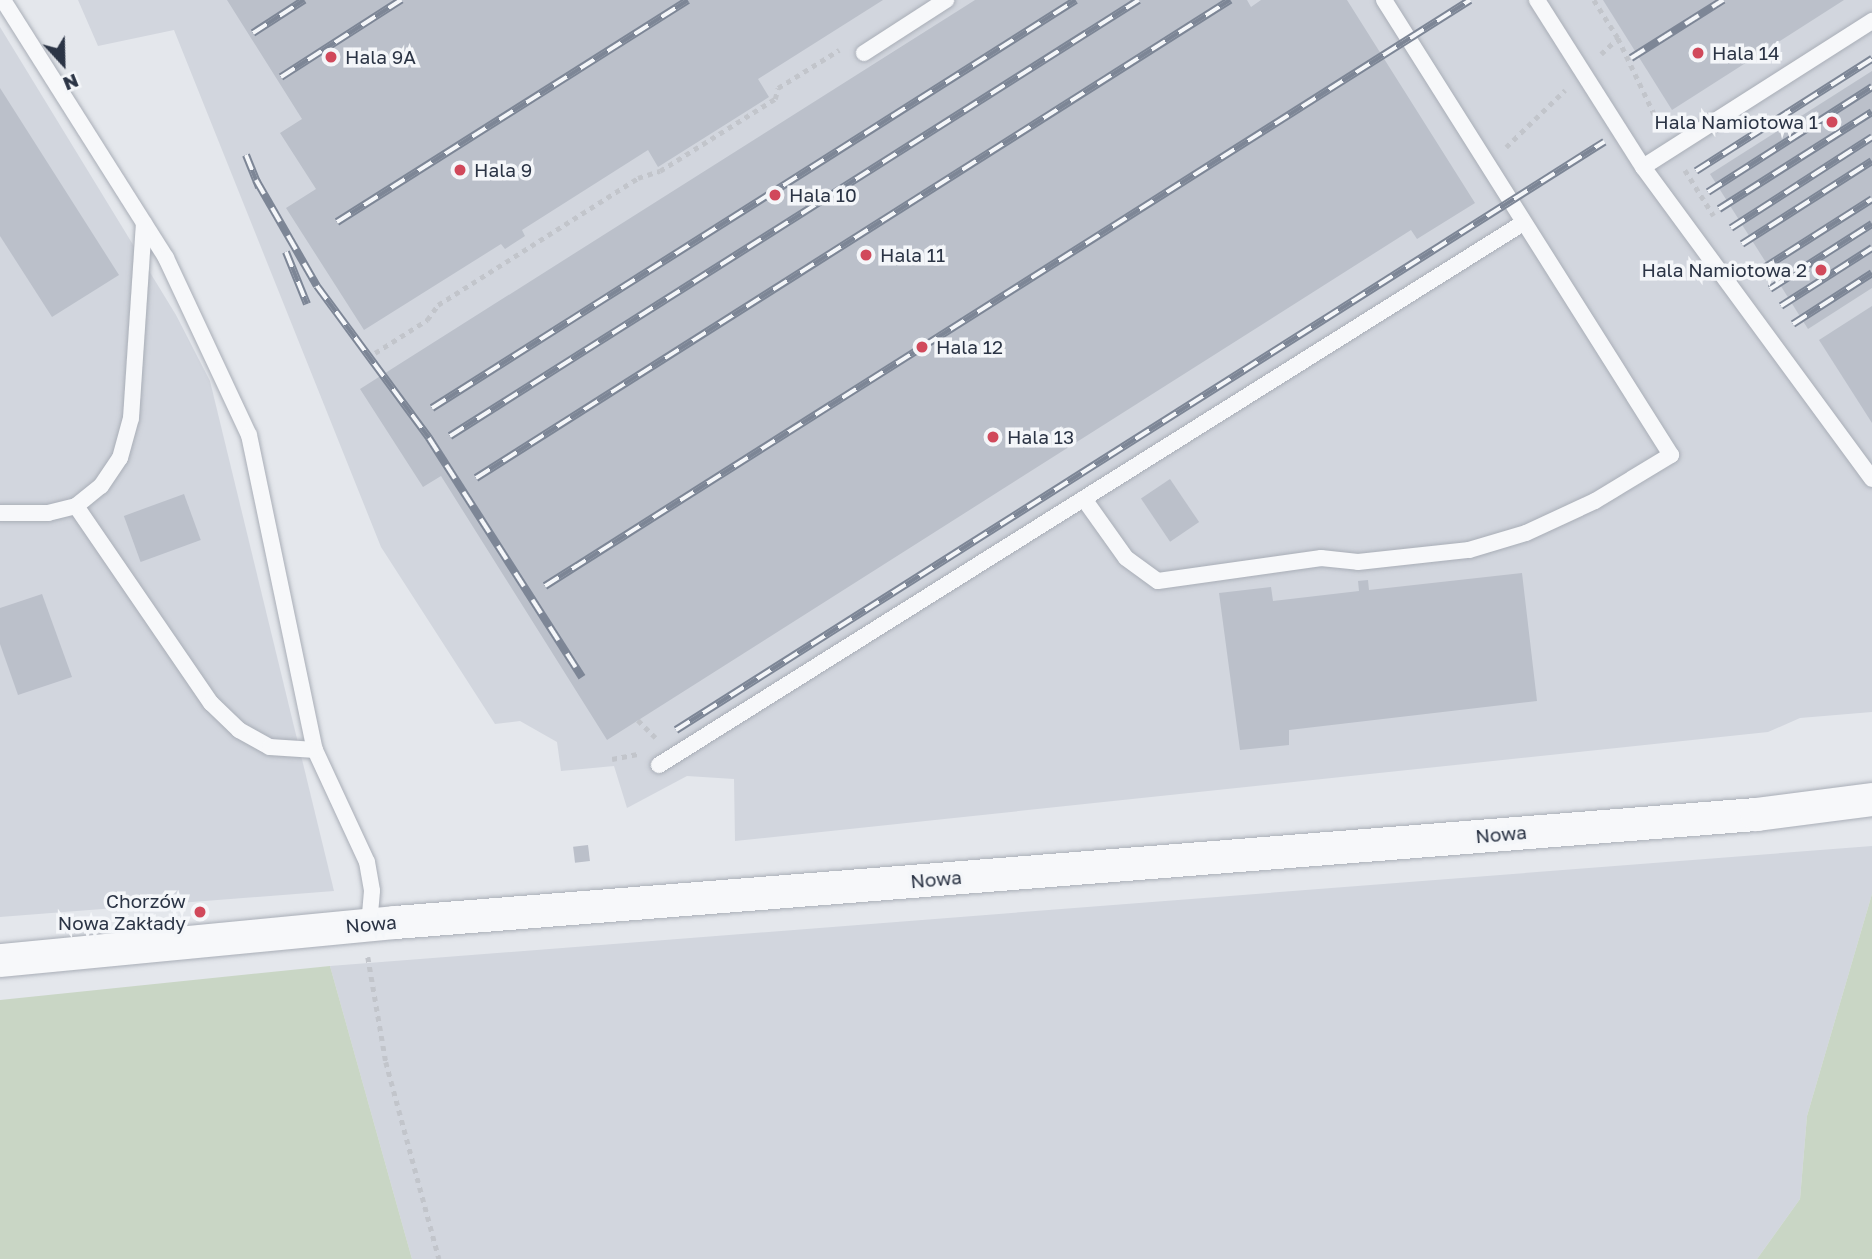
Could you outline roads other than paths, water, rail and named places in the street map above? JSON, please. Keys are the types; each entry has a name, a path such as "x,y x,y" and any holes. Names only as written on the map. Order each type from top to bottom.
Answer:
{"street":[{"name":"Nowa","path":"0,960 369,924 1756,814 1872,799"}],"lane":[{"path":"3,0 166,258 249,435 315,750 367,862 372,891 369,924"},
{"path":"864,53 946,0"},
{"path":"1084,499 1126,558 1158,581 1321,558 1358,562 1469,550 1526,533 1584,506 1671,455 1384,0"},
{"path":"1537,0 1643,167 1872,479"},
{"path":"1643,167 1872,21"},
{"path":"0,513 48,513 76,506 101,486 121,458 131,418 144,223"},
{"path":"656,758 1084,499 1523,223"},
{"path":"76,506 211,704 239,730 270,747 315,750"}],"railway":[{"path":"253,33 304,0"},
{"path":"281,77 401,0"},
{"path":"337,222 688,0"},
{"path":"432,408 1076,0"},
{"path":"450,436 1139,0"},
{"path":"476,478 1230,0"},
{"path":"545,586 1470,0"},
{"path":"1631,58 1723,0"},
{"path":"1696,171 1872,59"},
{"path":"1708,192 1872,87"},
{"path":"1719,209 1872,112"},
{"path":"1731,228 1872,137"},
{"path":"676,730 1604,142"},
{"path":"246,155 259,187"},
{"path":"1742,244 1872,161"},
{"path":"256,180 317,286 429,438 582,677"},
{"path":"1759,271 1872,199"},
{"path":"1770,289 1872,224"},
{"path":"1781,306 1872,248"},
{"path":"286,252 307,304"},
{"path":"1793,324 1872,273"}],"place":[{"name":"Hala 14","path":"1698,53"},
{"name":"Hala 9A","path":"331,57"},
{"name":"Hala Namiotowa 1","path":"1832,122"},
{"name":"Hala 9","path":"460,170"},
{"name":"Hala 10","path":"775,195"},
{"name":"Hala 11","path":"866,255"},
{"name":"Hala Namiotowa 2","path":"1821,270"},
{"name":"Hala 12","path":"922,347"},
{"name":"Hala 13","path":"993,437"},
{"name":"Chorzów Nowa Zakłady","path":"200,912"}]}
